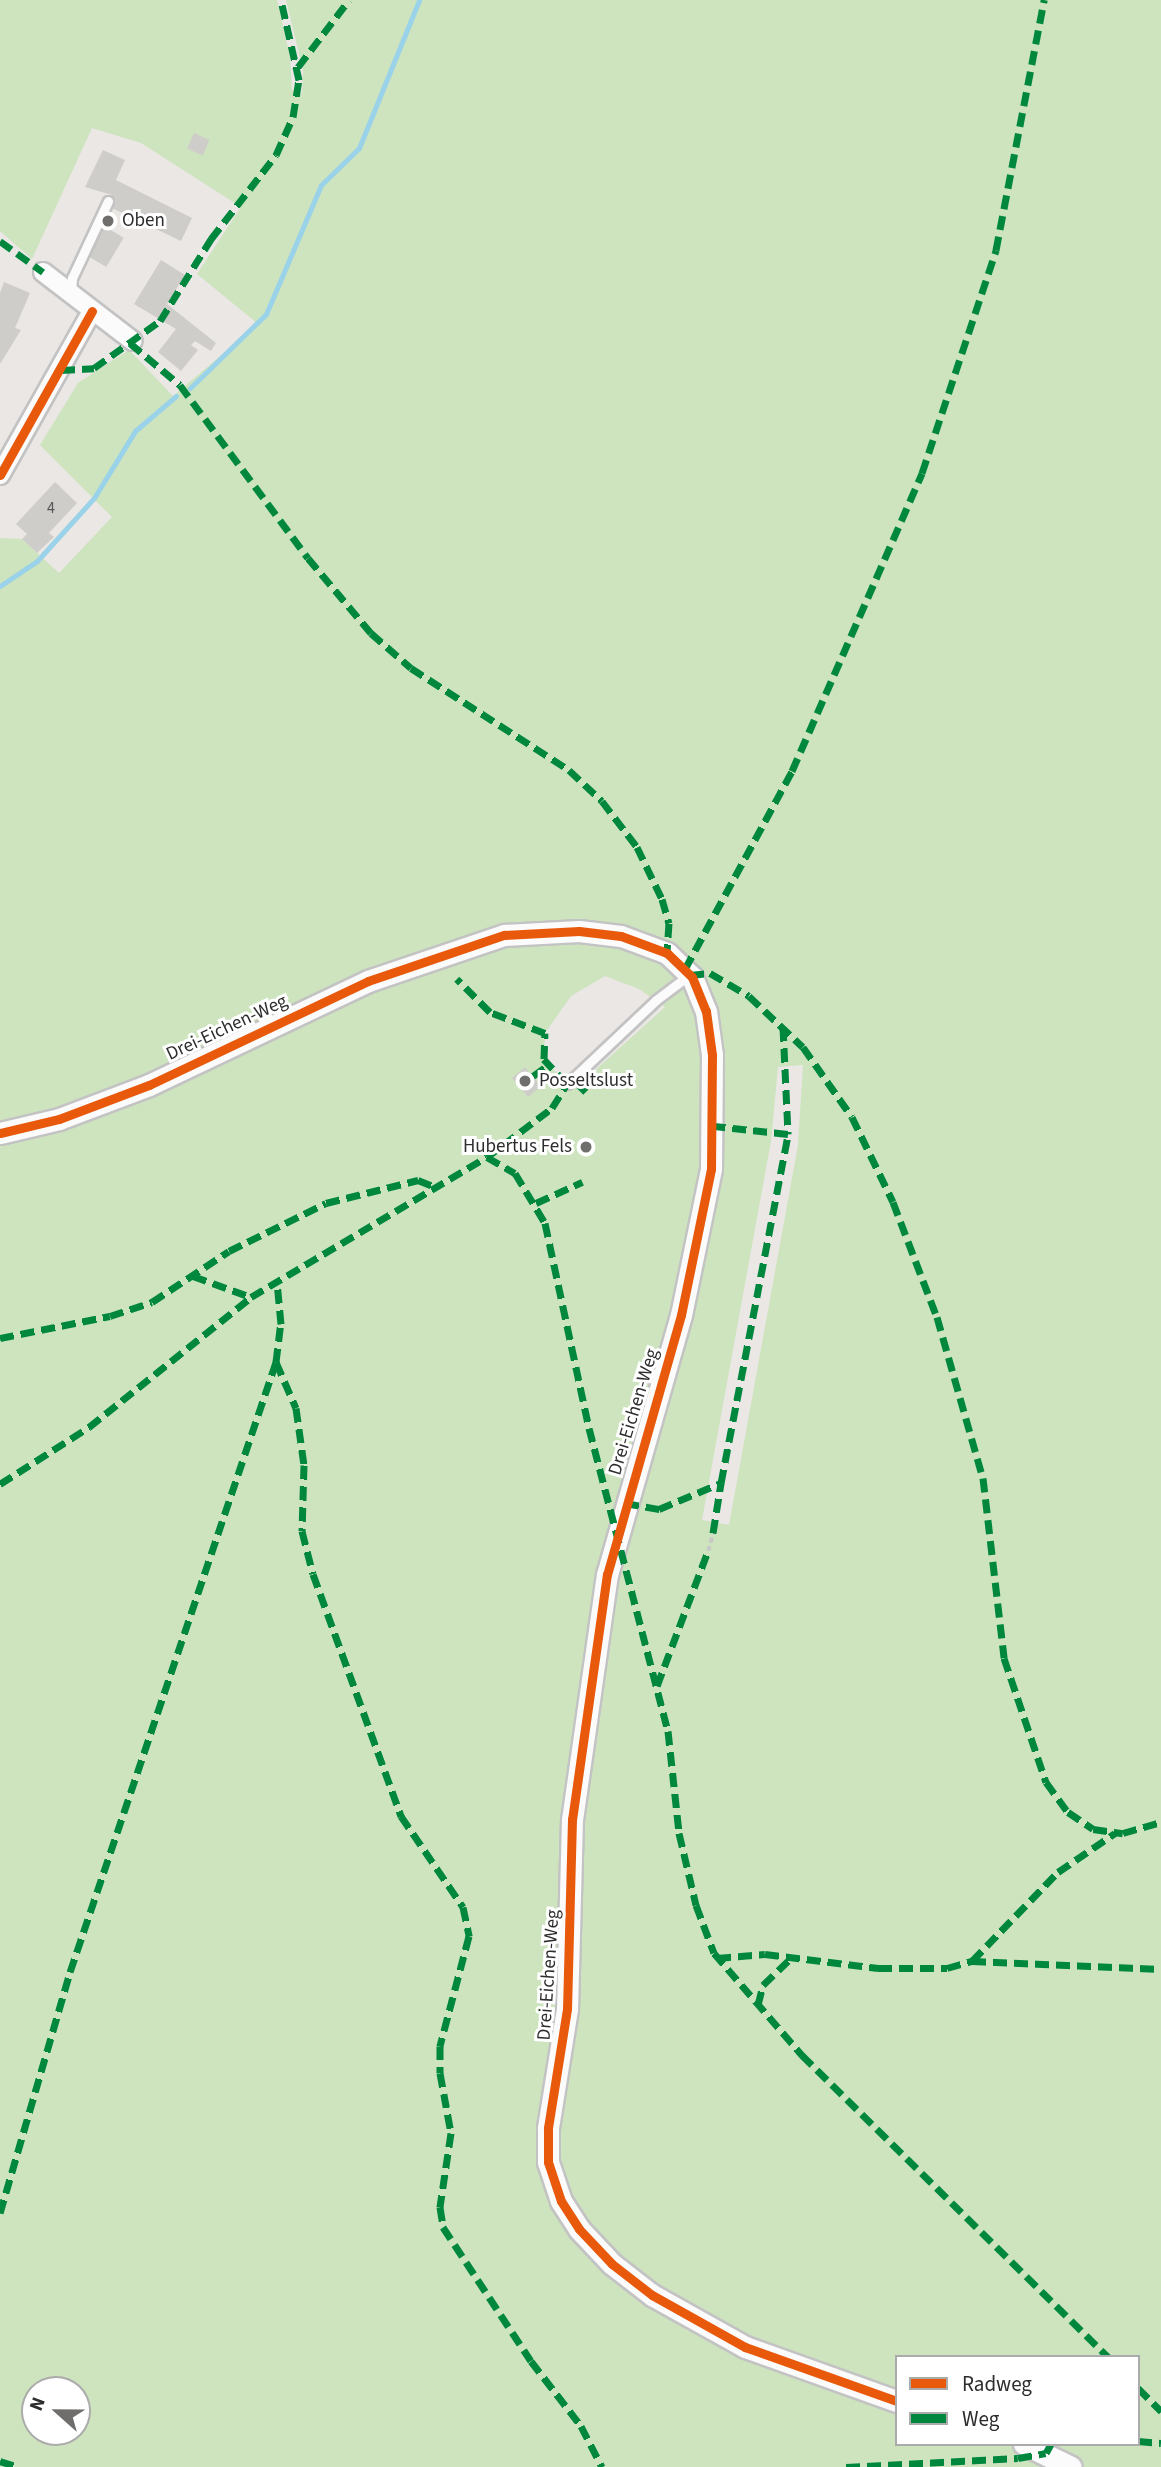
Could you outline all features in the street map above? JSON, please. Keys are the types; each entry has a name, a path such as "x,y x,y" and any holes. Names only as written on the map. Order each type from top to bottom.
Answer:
{"street":[{"path":"43,272 71,290 92,310 133,341"},
{"path":"0,475 92,310"},
{"name":"Drei-Eichen-Weg","path":"0,1133 59,1119 149,1085 368,981 487,939 554,931 609,933 667,953 690,975 706,1011 712,1055 710,1177 681,1315 621,1515 605,1588 573,1808 567,2008 550,2110 548,2162 561,2201 579,2229 611,2264 652,2295 746,2347 895,2400"},
{"path":"1028,2446 1071,2467"}],"lane":[{"path":"71,290 72,278 108,201"},
{"path":"567,1084 656,1000 690,975"}],"path":[{"path":"708,1551 713,1533"}],"green space":[{"path":"0,0 277,0 290,57 292,90 302,94 303,70 286,0 1161,0 1161,2467 0,2467 0,538 22,539 59,573 112,517 40,445 78,383 129,350 173,396 258,324 197,274 241,207 141,143 92,128 32,259 0,231","holes":["605,976 639,989 665,1007 582,1082 567,1084 544,1059 545,1033 571,996","803,1065 798,1145 729,1525 702,1520 771,1141 778,1067"]}],"building":[{"path":"194,133 210,140 203,155 187,149"},
{"path":"103,150 125,160 116,180 192,218 181,241 112,208 112,195 85,187"},
{"path":"104,226 124,238 106,267 86,255"},
{"path":"161,260 185,275 167,304 216,343 211,351 195,341 191,345 198,350 181,371 158,352 176,329 134,304"},
{"path":"4,282 30,293 15,328 21,330 0,364 0,293"},
{"path":"55,482 77,503 49,533 54,537 37,553 22,539 27,534 16,524"},
{"name":"Posseltslust","path":"525,1067 541,1086 528,1097 512,1078"}],"waterway":[{"path":"190,388 266,314 321,185 359,148 419,0"},
{"path":"0,586 37,561 94,498 135,431 176,396"}],"marked path":[{"path":"61,370 94,368 160,321 211,239 276,155 293,117 299,80 281,0"},
{"path":"298,67 349,0"},
{"path":"685,969 792,771 922,473 996,250 1044,0"},
{"path":"0,241 43,272"},
{"path":"130,343 180,385 308,558 371,633 411,668 569,770 602,801 637,847 662,899 669,923 667,953"},
{"path":"690,975 710,973 749,996 803,1047 852,1117 893,1202 937,1317 983,1478 1004,1658 1046,1782 1068,1812 1093,1829 1123,1833 1161,1822"},
{"path":"0,1484 89,1427 251,1297 487,1157 552,1108 567,1084 544,1059 545,1033 490,1012 457,979"},
{"path":"783,1027 788,1134"},
{"path":"533,1076 548,1065"},
{"path":"578,1084 586,1092"},
{"path":"625,1503 659,1509 721,1483 788,1134 714,1126"},
{"path":"487,1157 515,1173 545,1223 589,1428 668,1731 679,1833 696,1905 714,1953 802,2055 1106,2355"},
{"path":"0,1338 110,1316 152,1302 229,1251 326,1203 418,1180 435,1187"},
{"path":"536,1203 582,1182"},
{"path":"193,1276 251,1297"},
{"path":"0,2213 70,1972 276,1362 281,1324 277,1282"},
{"path":"276,1362 296,1408 304,1465 302,1531 313,1574 401,1816 463,1907 469,1936 440,2046 440,2073 451,2133 440,2207 443,2227 531,2361 581,2426 602,2467"},
{"path":"713,1533 721,1483"},
{"path":"657,1686 708,1551"},
{"path":"972,1961 1058,1872 1115,1833"},
{"path":"717,1958 765,1954 878,1968 947,1968 972,1961 1161,1969"},
{"path":"758,2005 763,1985 791,1958"},
{"path":"1140,2390 1161,2411"},
{"path":"1140,2441 1161,2443"},
{"path":"846,2467 1018,2458 1046,2453 1050,2446"},
{"path":"0,2461 19,2467"}],"cycle path":[{"path":"0,475 92,311"},
{"path":"0,1133 59,1119 149,1085 368,981 504,935 579,931 621,936 667,953 692,977 706,1011 712,1055 711,1169 681,1315 607,1574 572,1819 567,2009 548,2128 548,2162 561,2201 579,2229 612,2264 652,2295 745,2347 895,2400"}],"place":[{"name":"Oben","path":"108,221"},
{"name":"Posseltslust","path":"525,1081"},
{"name":"Hubertus Fels","path":"586,1147"}]}
